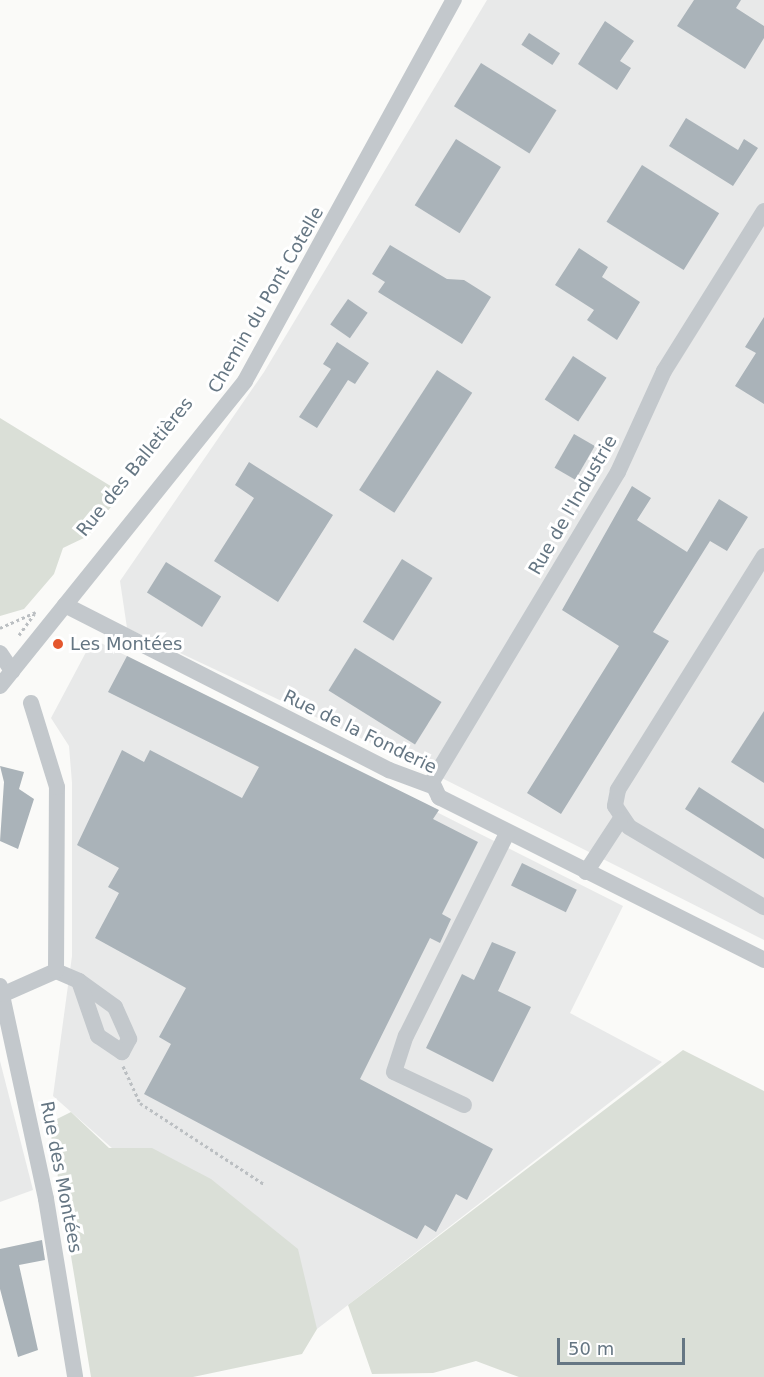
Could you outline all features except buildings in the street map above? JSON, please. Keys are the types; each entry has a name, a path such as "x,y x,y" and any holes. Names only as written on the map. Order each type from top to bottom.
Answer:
{"street":[{"name":"Chemin du Pont Cotelle","path":"4,669 65,605 245,381 454,0"},
{"name":"Rue de l'Industrie","path":"432,786 618,472 664,371 764,211"},
{"path":"764,556 618,790 615,806 620,820 764,906"},
{"name":"Rue de la Fonderie","path":"65,605 388,771 432,786 439,797 507,833 764,960"},
{"path":"31,703 57,787 56,970"},
{"path":"586,872 620,820"},
{"path":"464,1105 394,1072 406,1036 507,833"},
{"path":"2,990 56,970 79,981 115,1006 129,1040 122,1052 98,1036 79,981"},
{"name":"Rue des Montées","path":"2,990 75,1377"}],"path":[{"path":"4,669 36,612 44,603"},
{"path":"0,628 36,612 43,615"},
{"path":"122,1052 124,1078 140,1103 264,1184"}],"shaded area":[{"path":"487,0 764,0 764,940 390,752 127,628 120,581 264,372"},
{"path":"0,418 122,493 88,536 63,548 54,574 24,609 0,616"},
{"path":"93,639 623,906 570,1013 662,1062 317,1329 53,1096 72,956 72,783 69,746 51,718"},
{"path":"683,1050 764,1091 764,1377 519,1377 476,1361 433,1373 372,1374 348,1305"},
{"path":"0,1061 33,1190 0,1202"},
{"path":"71,1112 109,1148 152,1148 211,1179 298,1249 317,1329 302,1354 193,1377 91,1377 49,1123"}],"place":[{"name":"Les Montées","path":"58,644"}]}
